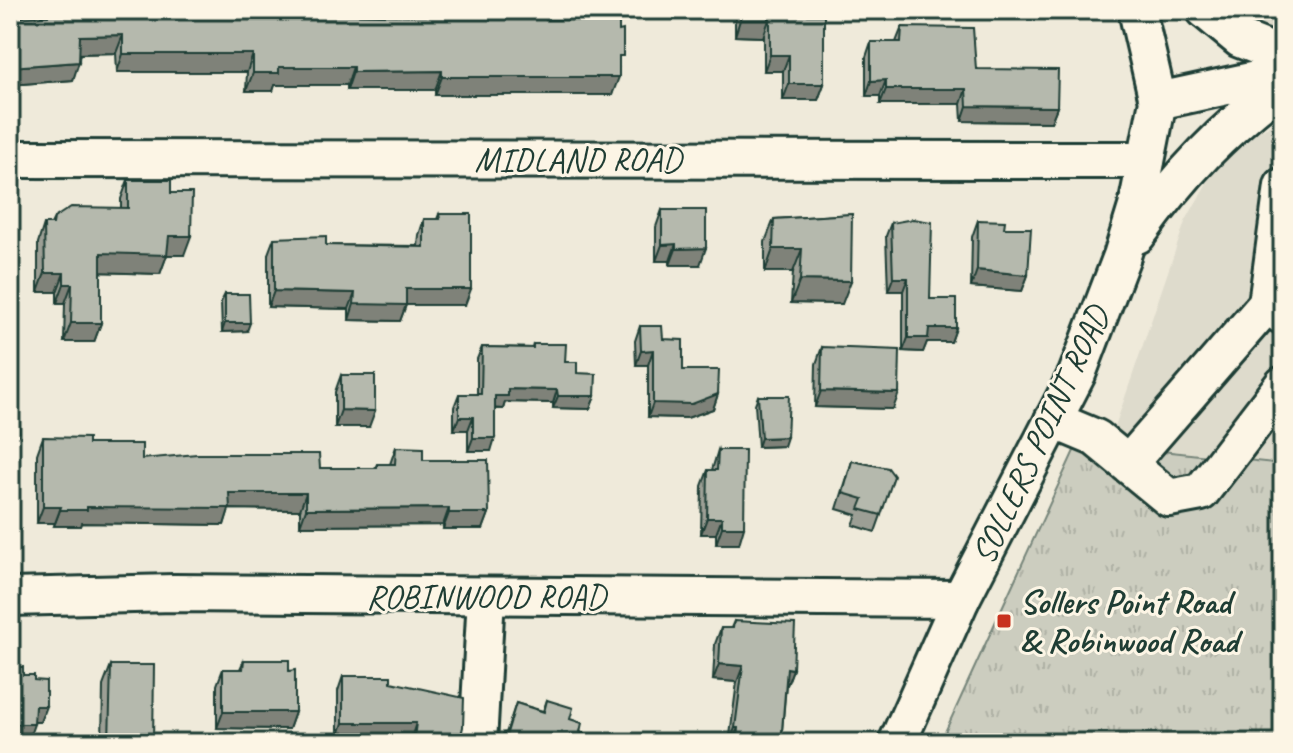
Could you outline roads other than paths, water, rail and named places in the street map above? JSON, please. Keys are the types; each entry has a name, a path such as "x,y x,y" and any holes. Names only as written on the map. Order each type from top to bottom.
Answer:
{"street":[{"path":"1137,10 1158,101 1283,74"},
{"path":"1205,10 1240,39 1283,56"},
{"path":"1122,256 1179,177 1232,123 1283,84"},
{"name":"SOLLERS POINT ROAD","path":"897,743 961,599 1077,374 1122,256 1137,207 1158,101"},
{"name":"MIDLAND ROAD","path":"10,159 1146,160"},
{"path":"1129,463 1275,310 1283,186"},
{"path":"1053,420 1096,438 1169,498 1201,492 1283,385"},
{"name":"ROBINWOOD ROAD","path":"10,597 174,593 961,599"},
{"path":"478,743 486,596"}],"place":[{"name":"Sollers Point Road & Robinwood Road","path":"1004,621"}]}
